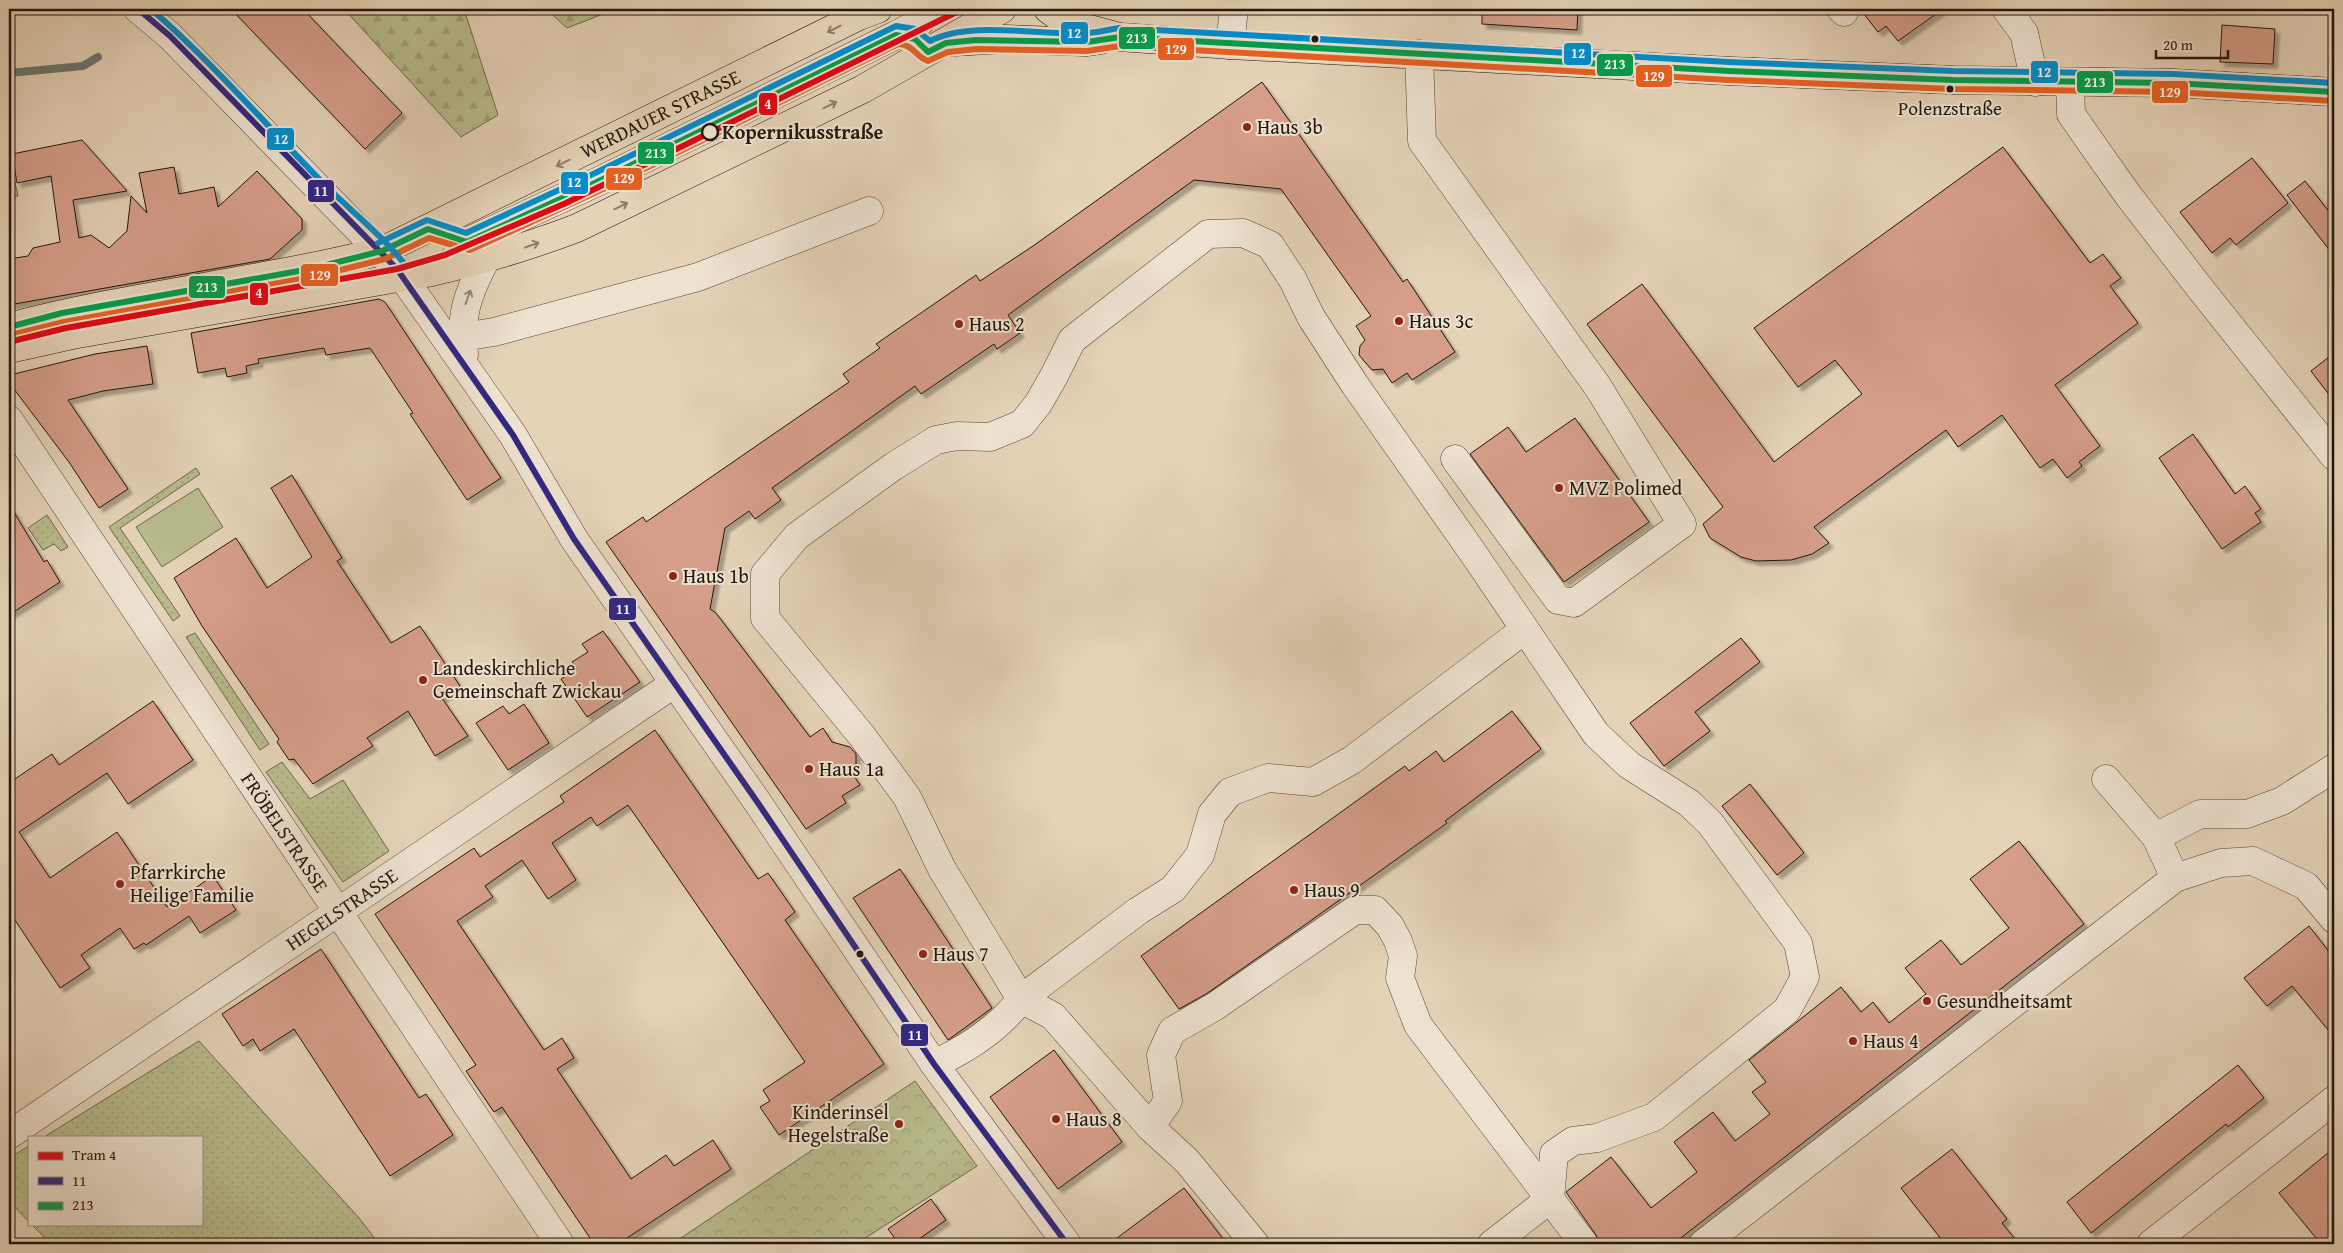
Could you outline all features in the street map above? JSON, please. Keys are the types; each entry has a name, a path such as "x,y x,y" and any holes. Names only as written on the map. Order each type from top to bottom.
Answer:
{"main road":[{"name":"WERDAUER STRASSE","path":"9,327 62,313 310,269 382,252 859,16 878,9"},
{"path":"9,349 72,334 447,268 477,251 578,228 863,89 1002,9"},
{"path":"1048,9 1068,23 1120,37 1230,45 1728,71 2035,82 2173,83 2334,92"},
{"path":"937,47 1006,39 1087,42 1120,37"}],"street":[{"path":"138,9 170,36 336,208 382,252 403,277 513,435 574,539 675,682 934,1064 1067,1244"},
{"path":"465,364 462,337 466,301 477,251 571,194 896,35 919,22 931,9"},
{"path":"1230,45 1234,9"},
{"path":"2006,9 2024,33 2035,82"},
{"path":"896,35 918,39 937,47"},
{"path":"1419,54 1422,141 1598,387 1682,524 1574,603 1558,600 1455,459"},
{"path":"2070,82 2071,114 2116,179 2199,287 2334,456"},
{"path":"462,337 494,332 698,277 869,211"},
{"path":"428,229 477,251"},
{"path":"1255,1244 1187,1161 1150,1127 1053,1016 1020,999 942,869 907,797 862,736 765,618 765,574 797,536 894,466 936,440 957,436 990,437 1022,424 1050,383 1072,340 1208,234 1243,233 1270,245 1293,280 1311,317 1355,385 1471,550 1596,734 1629,765 1689,802 1710,823 1798,943 1805,977 1788,1010 1654,1116 1597,1138 1573,1141 1554,1154 1550,1199 1492,1244"},
{"name":"FRÖBELSTRASSE","path":"9,420 560,1244"},
{"path":"934,1064 959,1052 1007,1018 1020,999 1138,911 1173,889 1200,855 1212,814 1230,792 1268,778 1313,782 1352,760 1524,630"},
{"name":"HEGELSTRASSE","path":"9,1135 675,682"},
{"path":"2156,837 2200,814 2247,814 2282,800 2334,768"},
{"path":"2106,779 2156,837 2175,878"},
{"path":"1703,1244 2175,878 2221,862 2253,861 2306,886 2334,919"},
{"path":"1150,1127 1168,1101 1162,1055 1172,1031 1214,1007 1355,910 1376,910 1390,926 1398,941 1403,956 1400,978 1418,1025 1584,1244"},
{"path":"2151,1244 2334,1100"}],"green space":[{"path":"344,9 464,9 498,115 461,137"},
{"path":"546,9 616,9 567,28"},
{"path":"9,155 18,196 9,198"},
{"path":"196,468 200,474 120,528 180,616 173,621 109,527"},
{"path":"198,488 223,527 162,567 136,527"},
{"path":"47,515 68,547 61,551 54,544 43,550 28,528"},
{"path":"195,633 269,744 260,750 186,637"},
{"path":"282,762 310,799 343,780 389,851 343,882 266,772"},
{"path":"199,1041 359,1218 379,1244 51,1244 33,1226 202,1226 202,1136 46,1136"},
{"name":"Kinderinsel Hegelstraße","path":"915,1081 977,1166 856,1244 672,1244"},
{"path":"28,1147 28,1221 9,1201 9,1158"}],"building":[{"path":"231,9 303,9 402,113 365,149"},
{"path":"1482,9 1578,9 1577,30 1482,24"},
{"path":"1860,9 1943,9 1898,41 1886,26 1878,32"},
{"path":"2222,25 2275,29 2273,64 2220,62"},
{"path":"1262,82 1403,282 1407,279 1455,352 1412,380 1407,373 1392,383 1383,369 1372,370 1359,355 1360,346 1365,340 1356,326 1371,316 1281,189 1194,180 1008,315 1020,333 997,349 994,344 921,394 915,386 772,488 781,500 755,519 749,511 725,528 710,609 716,613 810,737 823,728 832,742 850,747 856,754 856,766 852,773 860,785 842,796 846,803 806,829 606,542 643,517 646,522 849,382 843,374 880,348 876,344 976,275 980,281 1033,246"},
{"path":"82,140 127,191 73,200 79,238 91,235 109,248 127,231 131,196 147,213 139,173 174,167 179,194 214,187 218,207 257,171 302,219 302,230 270,259 9,305 9,259 28,256 33,248 60,242 51,176 17,183 12,154"},
{"path":"2003,147 2090,263 2103,254 2121,278 2110,286 2138,323 2055,385 2100,446 2079,462 2082,466 2067,478 2053,459 2040,468 2002,415 1958,447 1946,430 1814,527 1829,543 1812,554 1791,560 1756,561 1741,557 1710,538 1703,524 1723,507 1587,324 1642,284 1774,462 1862,394 1835,360 1798,387 1754,328"},
{"path":"2252,158 2288,203 2236,245 2230,238 2212,253 2180,212"},
{"path":"2305,181 2334,218 2334,256 2287,195"},
{"path":"379,299 385,302 501,478 467,500 410,414 413,413 370,348 326,355 324,348 258,359 259,363 246,366 247,373 227,377 225,368 198,373 191,333"},
{"path":"147,346 153,384 103,391 68,400 128,489 99,508 69,462 14,389 14,374 95,354"},
{"path":"2334,353 2334,401 2311,371"},
{"name":"MVZ Polimed","path":"1575,418 1649,522 1564,582 1470,454 1508,427 1526,452"},
{"path":"2193,434 2235,494 2245,486 2261,509 2255,513 2261,522 2222,549 2159,458"},
{"path":"292,475 342,558 337,561 391,643 420,626 460,686 442,698 468,736 435,756 408,711 367,738 373,746 313,784 294,759 289,760 277,742 279,739 202,626 174,578 236,538 267,588 312,557 271,488"},
{"path":"9,504 44,562 47,560 60,582 9,615"},
{"path":"603,631 640,682 587,717 561,679 577,669 572,662 588,652 582,644"},
{"path":"1741,638 1760,662 1695,712 1710,731 1664,766 1630,723"},
{"path":"153,701 193,760 128,804 107,773 19,832 50,878 117,832 167,907 213,876 236,910 200,933 189,916 146,945 144,943 134,949 120,928 81,955 90,968 60,988 9,911 9,783 52,754 59,765"},
{"path":"524,704 549,743 508,770 476,723 503,706 509,714"},
{"name":"Haus 9","path":"1512,711 1541,749 1445,821 1447,823 1206,994 1179,1009 1141,956 1405,766 1409,771 1436,751 1444,762"},
{"path":"655,730 758,879 768,873 795,912 785,920 884,1064 779,1135 760,1107 770,1101 763,1090 805,1062 628,805 597,826 591,817 552,843 576,880 548,899 522,860 485,886 493,897 457,921 544,1050 562,1038 574,1058 557,1069 631,1179 666,1155 674,1166 713,1140 731,1169 618,1244 594,1244 502,1107 494,1112 466,1071 476,1065 375,914 474,848 480,857 564,802 560,796"},
{"path":"1750,784 1804,853 1777,875 1722,806"},
{"name":"Haus 4","path":"2019,841 2084,924 1673,1244 1599,1244 1596,1235 1566,1192 1611,1157 1651,1208 1697,1172 1674,1142 1713,1112 1735,1141 1770,1114 1752,1092 1766,1082 1749,1060 1841,987 1861,1012 1873,1002 1889,1023 1926,994 1905,968 1941,940 1961,965 2009,928 1970,879"},
{"name":"Haus 7","path":"900,869 992,1008 948,1040 853,898"},
{"path":"2309,926 2334,958 2334,1037 2292,986 2267,1006 2244,978"},
{"path":"321,949 419,1098 426,1094 453,1135 390,1176 294,1029 260,1051 253,1039 243,1046 222,1014"},
{"name":"Haus 8","path":"1054,1050 1122,1142 1058,1189 990,1097"},
{"path":"2238,1065 2264,1098 2228,1127 2226,1124 2091,1233 2067,1202"},
{"path":"2334,1148 2334,1244 2321,1244 2279,1193"},
{"path":"1952,1149 2007,1219 2002,1223 2019,1244 1945,1244 1901,1188"},
{"path":"1184,1188 1227,1244 1109,1244"},
{"path":"931,1199 946,1220 912,1244 899,1244 888,1229"}],"waterway":[{"path":"9,73 83,66 98,57"}],"tram line":[{"name":"4","path":"9,342 66,328 397,269 445,255 566,203 963,9"}],"transit line":[{"name":"11","path":"138,9 170,36 397,269 513,435 574,539 758,803 934,1064 1067,1244"},
{"name":"12","path":"151,9 218,73 324,184 388,245 407,267 410,266"},
{"name":"12","path":"378,243 427,220 466,233 591,175 896,26 915,29 930,41 965,31 1006,30 1086,33 1120,28 1729,62 1953,71 2173,74 2334,83"},
{"name":"213","path":"9,327 62,313 310,269 382,251 428,229 467,242 595,183 896,35 915,39 928,52 946,43 976,40 1087,42 1120,37 1729,71 1953,80 2173,83 2334,92"},
{"name":"129","path":"11,335 64,322 312,277 385,259 429,238 470,250 599,191 898,44 912,49 920,57 928,61 948,52 976,49 1087,51 1120,46 1729,80 1953,89 2173,92 2334,101"}],"place":[{"name":"Polenzstraße","path":"1950,89"},
{"name":"Haus 3b","path":"1247,127"},
{"name":"Kopernikusstraße","path":"710,132"},
{"name":"Haus 3c","path":"1399,321"},
{"name":"Haus 2","path":"959,324"},
{"name":"MVZ Polimed","path":"1559,488"},
{"name":"Haus 1b","path":"673,576"},
{"name":"Landeskirchliche Gemeinschaft Zwickau","path":"423,680"},
{"name":"Haus 1a","path":"809,769"},
{"name":"Pfarrkirche Heilige Familie","path":"120,884"},
{"name":"Haus 9","path":"1294,890"},
{"name":"Haus 7","path":"923,954"},
{"name":"Gesundheitsamt","path":"1927,1001"},
{"name":"Haus 4","path":"1853,1041"},
{"name":"Haus 8","path":"1056,1119"},
{"name":"Kinderinsel Hegelstraße","path":"899,1124"}]}
